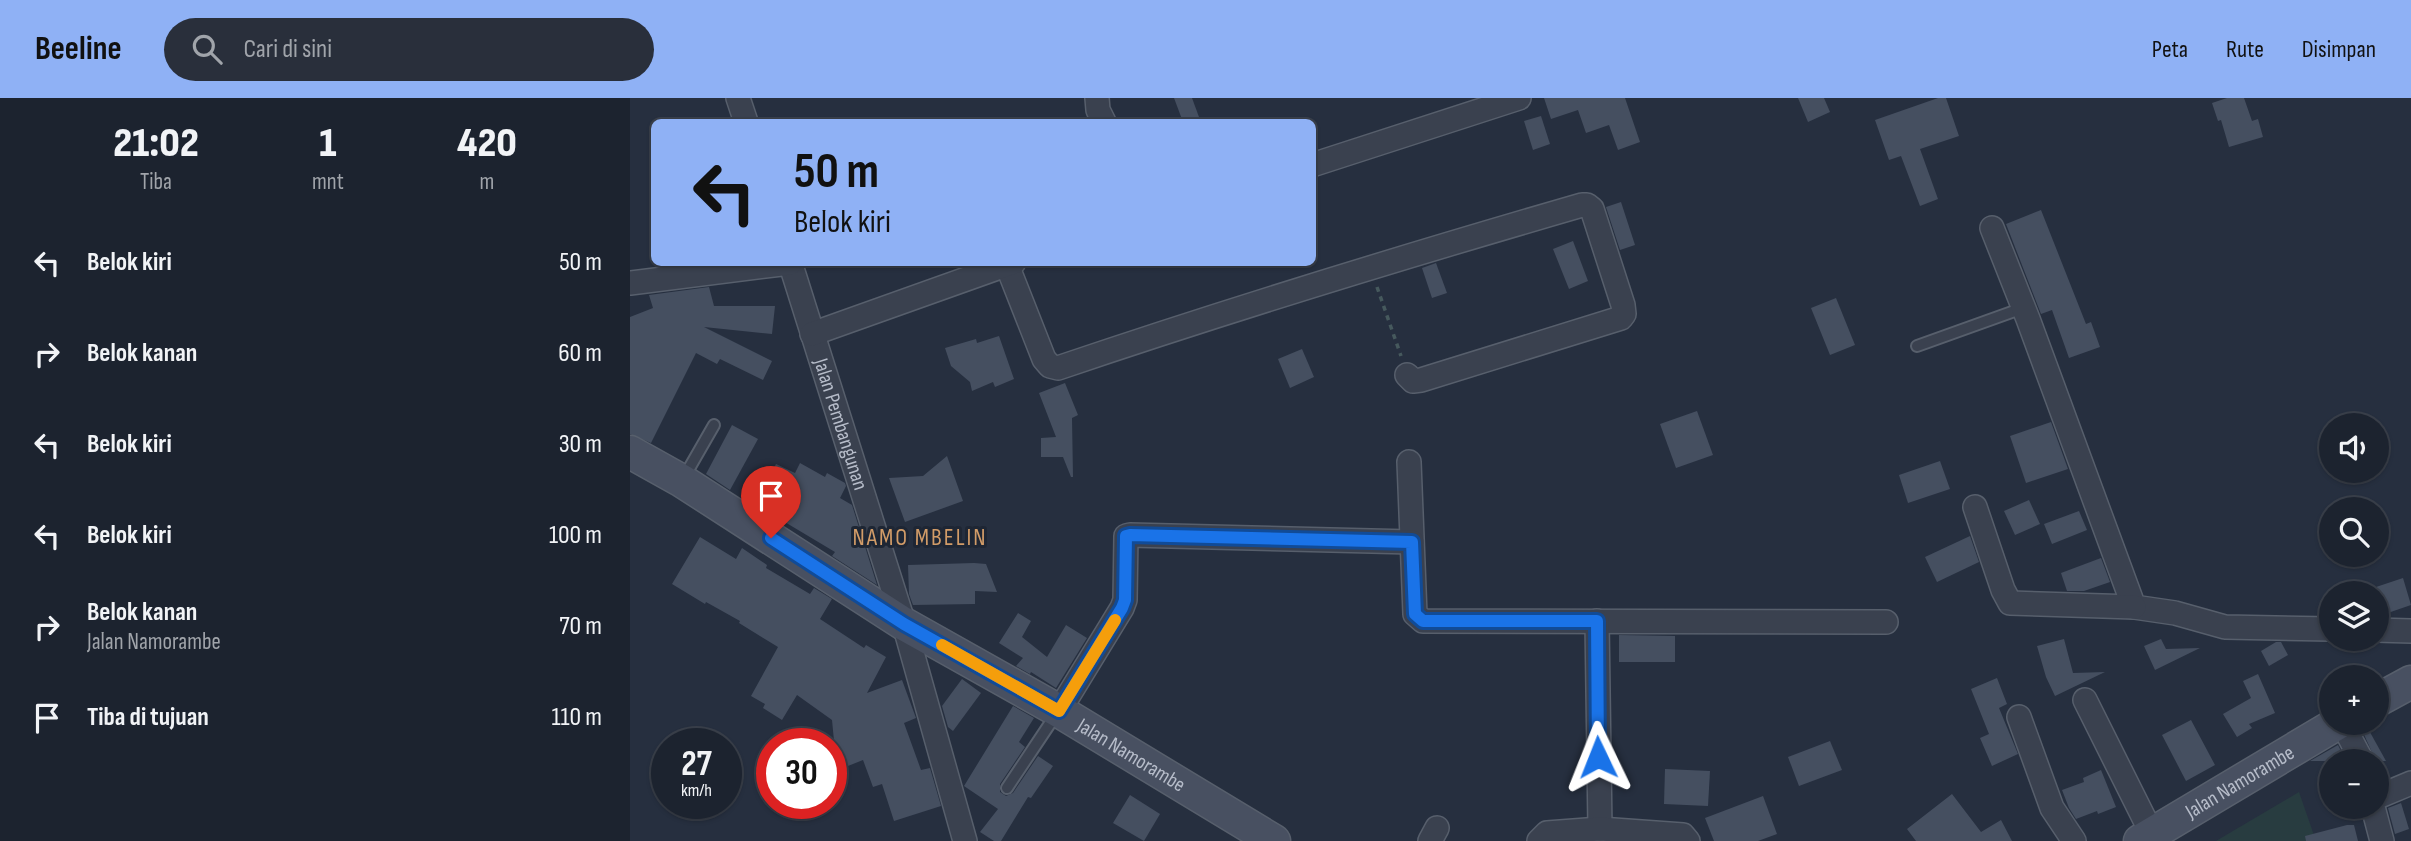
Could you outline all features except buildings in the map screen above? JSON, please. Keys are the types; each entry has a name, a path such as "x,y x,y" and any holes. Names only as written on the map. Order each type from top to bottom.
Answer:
{"main road":[{"name":"Jalan Namorambe","path":"630,452 682,481 904,624 1059,711 1274,841"},
{"path":"2389,694 2411,682"},
{"name":"Jalan Namorambe","path":"2146,838 2320,735"}],"street":[{"path":"738,98 745,119"},
{"path":"1097,98 1103,119"},
{"path":"1316,165 1519,98"},
{"path":"1012,266 1044,359 1050,366 1058,368 1370,266 1582,205 1592,209 1623,305 1624,314 1620,318 1421,380 1413,381 1408,375"},
{"path":"1992,228 2134,607"},
{"path":"630,283 766,266"},
{"name":"Jalan Pembangunan","path":"791,266 904,624 965,841"},
{"path":"813,334 1005,266"},
{"path":"1409,462 1415,614 1423,621 1886,622"},
{"path":"1975,508 2010,603 2134,607 2175,613 2225,627 2319,629"},
{"path":"1059,711 1122,608 1125,600 1126,536 1412,542"},
{"path":"1597,621 1600,829"},
{"path":"2389,630 2411,631"},
{"path":"2085,700 2146,838"},
{"path":"2019,717 2052,808 2074,841"},
{"path":"2389,793 2411,783"},
{"path":"2379,819 2382,841"},
{"path":"1539,841 1547,833 1600,829 1683,835 1688,841"}],"lane":[{"path":"1917,346 2024,308"},
{"path":"682,481 714,425"},
{"path":"1007,788 1059,711"}],"path":[{"path":"1370,266 1408,375"}],"green space":[{"path":"2299,792 2316,841 2216,841"}],"slow traffic":[{"path":"942,645 1059,711 1115,620"}],"district":[{"name":"NAMO MBELIN","path":"920,537"}],"route":[{"path":"771,538 904,624 1059,711 1122,608 1125,600 1126,536 1412,542 1415,614 1423,621 1597,621 1598,757"}]}
